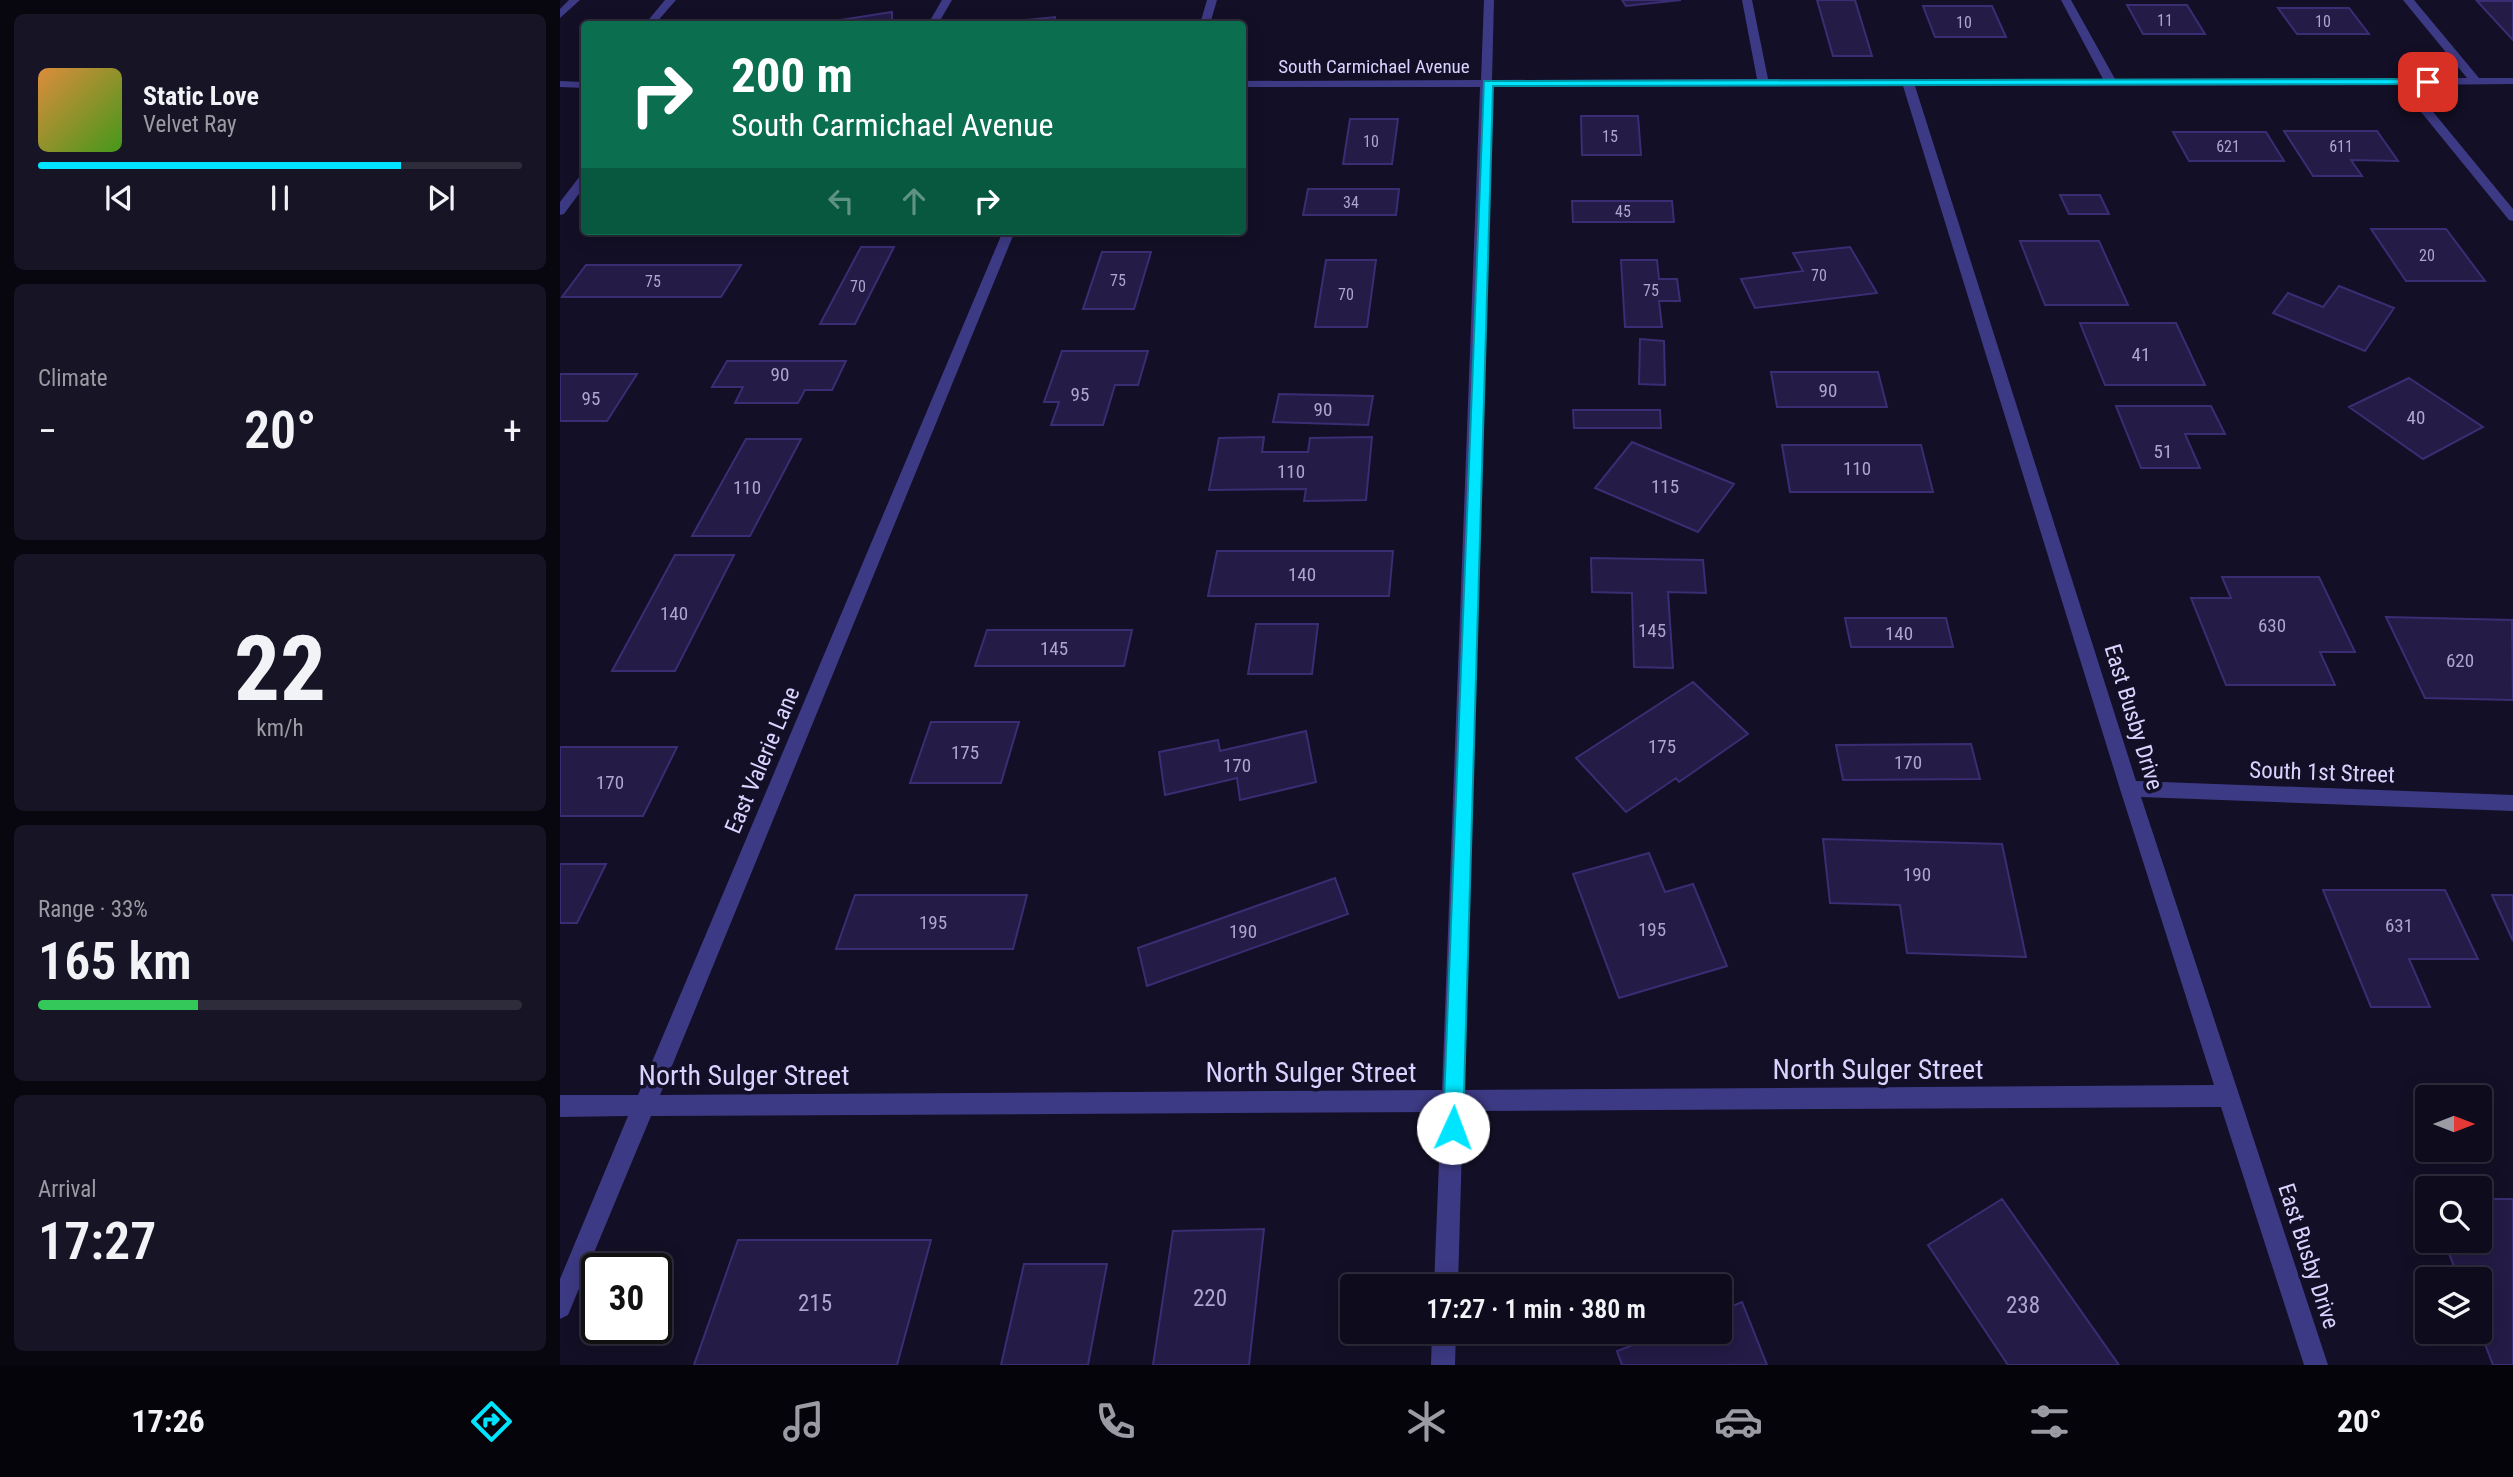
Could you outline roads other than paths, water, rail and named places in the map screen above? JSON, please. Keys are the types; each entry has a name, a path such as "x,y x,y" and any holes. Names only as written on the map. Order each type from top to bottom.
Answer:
{"street":[{"path":"562,11 575,0"},
{"path":"653,21 671,0"},
{"path":"935,21 947,0"},
{"path":"1206,21 1212,0"},
{"path":"1447,1274 1489,0"},
{"path":"1747,0 1763,83"},
{"path":"2066,0 2111,82"},
{"path":"2408,0 2477,82"},
{"path":"2403,82 2513,217"},
{"name":"South Carmichael Avenue","path":"1246,84 2513,82"},
{"name":"East Busby Drive","path":"1908,83 2129,789 2316,1365"},
{"path":"560,84 581,85"},
{"path":"560,211 581,183"},
{"name":"East Valerie Lane","path":"560,1307 1007,235"},
{"name":"South 1st Street","path":"2129,789 2513,803"},
{"name":"North Sulger Street","path":"560,1105 2230,1096"},
{"path":"1443,1365 1444,1344"}]}
